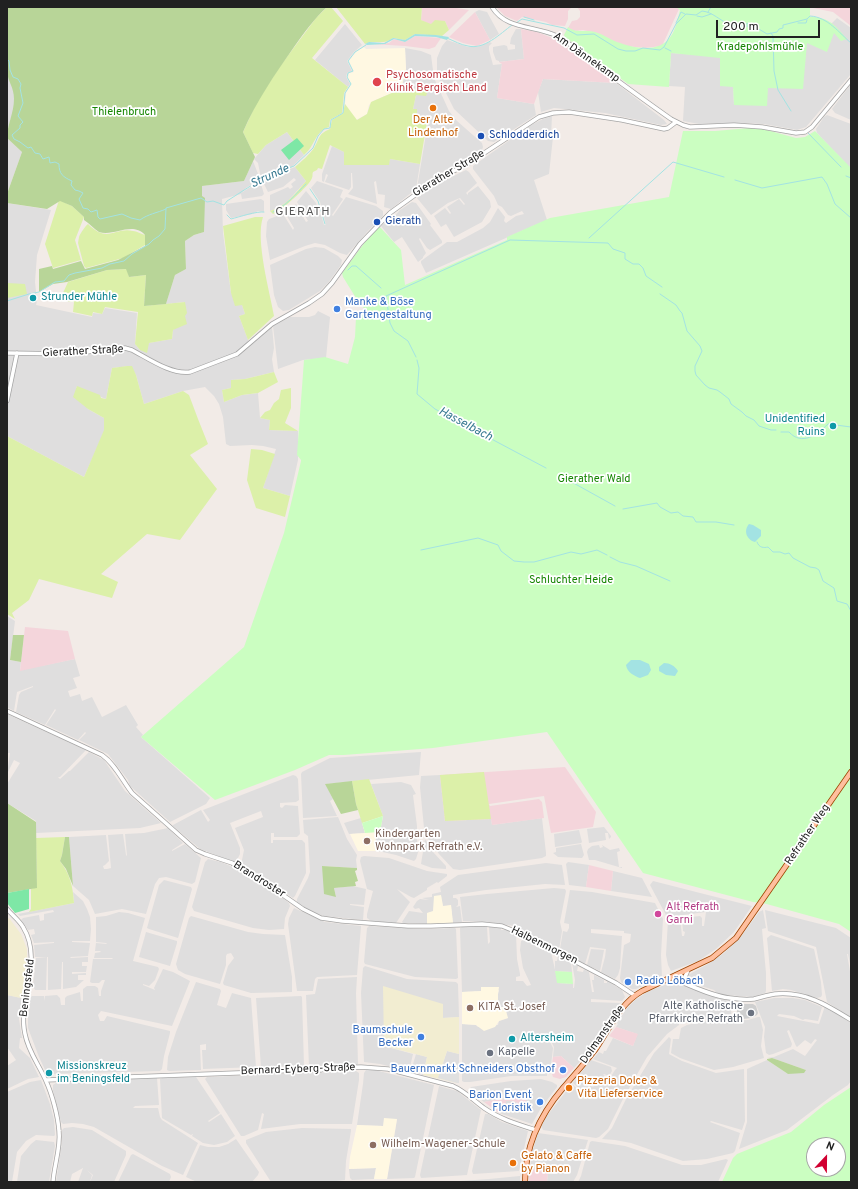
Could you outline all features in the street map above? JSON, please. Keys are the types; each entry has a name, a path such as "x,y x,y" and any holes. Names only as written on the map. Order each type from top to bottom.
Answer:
{"main road":[{"name":"Refrather Weg","path":"765,897 851,772"},
{"name":"Dolmanstraße","path":"525,1182 525,1168 528,1153 536,1130 546,1109 588,1059 624,1005 634,995 712,958 727,947 736,938 765,897"}],"street":[{"name":"Am Dännekamp","path":"492,7 496,14 502,19 515,25 538,29 560,38 676,122"},
{"path":"676,122 690,127 734,125 762,127 796,133 801,132 812,128 851,80"},
{"name":"Gierather Straße","path":"7,353 66,354 125,348 132,350 175,372 190,372 237,354 272,324 316,298 332,283 360,244 390,213 439,178 466,165 539,117 553,113 568,112 622,120 664,129 676,122"},
{"path":"7,401 16,353"},
{"name":"Brandroster","path":"7,711 92,750 108,760 132,793 196,850 232,863 267,884 303,910 321,918 398,925"},
{"name":"Beningsfeld","path":"7,909 24,927 30,943 32,955 24,1007 24,1026 29,1049 46,1080 54,1104 59,1140 53,1182"},
{"name":"Halbenmorgen","path":"398,925 431,926 482,924 502,926 529,937 616,983 634,995"},
{"path":"686,984 685,977 688,970"},
{"path":"672,978 728,998 751,999 770,994 790,994 812,999 827,1004 851,1020"},
{"name":"Bernard-Eyberg-Straße","path":"46,1080 321,1070 326,1068 388,1069 458,1088 484,1108 501,1118 536,1130"}],"shaded area":[{"path":"422,7 450,7 469,10 449,30 445,21 431,25 421,20"},
{"path":"496,7 572,7 568,11 568,19 565,26 552,25 546,22 522,17 517,21 505,16"},
{"path":"577,7 706,7 692,11 679,9 662,46 645,48 616,45 592,32 583,30 574,31 568,28 572,21 577,20 580,17 580,11"},
{"path":"808,7 851,7 851,26 833,12"},
{"path":"479,10 487,12 499,34 490,40 475,12"},
{"path":"475,12 490,40 477,46 463,43 449,37"},
{"path":"837,18 851,28 851,74 806,127 797,130 764,124 699,124 683,121 685,87 669,86 671,53 700,55 721,43 720,86 733,86 734,104 749,103 768,88 808,23 831,24"},
{"path":"345,24 362,45 347,61 352,71 347,73 346,77 350,84 348,87 315,60"},
{"path":"516,29 521,29 524,59 499,62 496,60 493,47 504,45 507,46 508,50 515,49 515,45 510,44 511,38"},
{"path":"521,29 537,32 555,39 616,83 543,79 534,104 497,98 502,64 499,62 524,59"},
{"path":"415,36 441,38 435,47 429,49 372,44 389,43 394,39 405,42"},
{"path":"447,40 468,47 477,47 489,42 492,43 489,46 489,50 493,65 502,64 497,98 534,104 536,115 494,142 488,141 454,109 440,81 437,71 437,58 442,46"},
{"name":"Psychosomatische Klinik Bergisch Land","path":"364,47 366,49 405,48 406,69 401,89 373,101 369,105 367,114 356,120 345,104 346,93 351,84 348,78 349,73 354,72 349,61 356,52"},
{"path":"405,48 421,51 431,55 434,78 449,111 457,121 482,143 483,147 482,150 470,159 430,179 417,188 428,122 417,122 417,110 413,109 416,95 427,90 401,89 406,69"},
{"path":"7,74 14,90 14,109 7,132"},
{"path":"543,79 616,83 664,120 667,124 661,125 605,113 554,108 541,112 538,92"},
{"path":"851,84 851,120 835,113 832,109"},
{"path":"827,115 851,124 851,169 817,133 816,129"},
{"path":"552,116 551,136 553,137 549,174 534,180 547,220 426,273 421,261 447,242 457,242 483,228 490,222 498,208 505,217 504,221 506,223 516,216 524,214 522,211 511,216 508,215 502,207 498,205 494,196 473,169 473,166 531,125"},
{"path":"287,132 304,155 292,167 261,178 258,163 254,159 266,145"},
{"path":"7,138 22,152 7,194"},
{"path":"332,146 344,152 344,165 388,165 390,159 420,164 416,189 391,209 384,207 385,195 378,194 376,181 374,182 377,204 348,194 353,188 352,173 351,187 349,190 325,182 328,175 326,174 324,182 322,181 322,174"},
{"path":"253,161 260,179 241,193 260,181 264,194 262,196 242,199 241,194 222,199 223,233 231,293 242,305 245,314 239,316 250,345 272,326 274,348 272,359 274,372 245,379 231,380 231,388 222,390 224,402 242,395 258,393 260,418 270,420 269,430 298,431 298,460 290,496 263,488 276,449 263,446 230,446 226,444 223,417 219,404 214,396 205,387 183,391 144,404 136,375 131,366 112,368 106,399 76,387 88,409 104,418 105,430 84,477 7,436 7,203 51,210 37,255 35,282 36,305 92,317 93,313 102,314 105,308 137,313 135,344 140,350 149,343 172,339 173,330 185,316 185,302 166,304 175,275 186,269 185,241 194,235 204,232 201,186 244,181"},
{"path":"295,167 306,181 287,202 277,209 270,211 270,195 288,187 290,189 293,187 291,184 296,180 294,178 283,187 268,192 262,180"},
{"path":"466,170 477,183 466,193 468,195 468,193 478,186 490,201 491,207 482,222 454,237 446,224 441,227 434,216 445,208 450,214 451,213 447,207 459,199 464,205 465,204 460,198 448,203 431,215 417,198 439,183"},
{"path":"317,181 343,190 340,197 343,199 332,215 333,216 346,197 376,206 383,211 383,216 347,255 325,245 315,243 270,260 266,236 267,222 269,219 283,214 293,230 294,228 285,213 296,204 306,222 308,221 297,202 306,191 316,203 319,215 321,214 324,225 326,225 320,202 311,188"},
{"path":"261,199 264,201 264,212 258,211 252,214 231,218 226,210 226,204"},
{"path":"412,202 416,203 442,241 442,243 430,250 420,238 419,239 426,253 418,262 402,237 394,242 381,226 387,221 389,223 400,210"},
{"path":"315,247 324,248 338,256 342,260 341,265 320,291 289,310 283,311 278,307 274,295 270,265 306,249"},
{"path":"318,311 330,317 326,358 303,360 278,369 273,326 290,317 309,317 315,315"},
{"path":"7,616 15,621 10,660 21,662 20,670 75,659 80,676 73,678 77,688 68,691 70,697 80,694 82,701 92,697 102,717 126,705 138,725 136,727 143,735 141,737 210,798 206,804 170,822 130,786 128,780 108,754 79,740 86,733 85,732 78,740 46,725 56,710 55,709 45,725 16,712 19,695 21,692 33,686 17,692 14,711 7,707"},
{"path":"25,627 68,631 75,659 20,671"},
{"path":"7,714 86,750 60,777 58,777 60,779 89,752 104,760 125,791 161,823 140,828 36,833 36,821 7,803 7,784 20,763 14,760 7,774 10,753 7,753"},
{"path":"421,752 419,775 326,784 333,799 330,801 337,816 303,818 302,772 330,758"},
{"path":"565,767 596,812 593,827 551,833 544,796 489,804 490,806 539,799 542,802 544,818 492,825 491,819 445,821 440,775"},
{"path":"293,775 298,779 299,800 296,802 280,803 280,807 282,808 285,805 298,806 300,834 297,837 274,837 274,833 271,833 271,843 273,843 273,840 302,840 305,843 306,873 293,898 241,865 244,850 235,828 263,817 261,811 230,823 240,848 240,854 234,862 200,849 173,826 201,810 208,822 210,820 203,810"},
{"path":"440,775 445,821 491,819 492,825 542,818 546,856 542,858 460,870 453,869 439,854 427,837 425,838 420,787 421,776"},
{"path":"401,782 411,785 416,794 413,795 417,826 417,843 420,846 414,861 378,851 375,841 383,816 371,784"},
{"path":"383,816 380,832 378,832 375,841 378,851 358,851 350,834 365,833 362,823"},
{"path":"338,817 347,839 357,855 357,868 323,866 336,897 334,888 353,886 366,889 364,905 350,904 364,907 363,920 324,916 310,911 297,902 310,872 308,836 304,833 303,820"},
{"path":"361,818 365,833 349,834 344,823"},
{"path":"604,827 611,837 609,839 608,833 605,833 606,840 589,843 587,829"},
{"path":"168,828 183,843 172,851 185,844 201,858 195,882 192,884 166,877 159,878 155,884 146,914 122,909 95,914 89,900 73,886 69,837 106,835 109,861 103,866 104,869 107,869 111,868 108,835 123,834 127,856 125,834 144,833"},
{"path":"579,830 581,843 555,847 554,834"},
{"path":"425,839 433,852 446,866 446,869 432,868 421,864"},
{"path":"581,844 584,855 582,858 558,857 553,853 556,852 556,848"},
{"path":"599,845 600,848 603,847 602,845 610,850 619,848 620,851 617,852 619,867 622,868 595,860 589,860 587,852 588,849 592,846"},
{"path":"361,857 389,858 427,871 447,874 447,876 414,898 397,889 410,902 396,923 371,921 367,918 367,914 373,891 367,889 360,861"},
{"path":"208,859 221,862 235,868 274,891 289,903 290,906 285,918 284,929 269,930 253,928 194,911 192,907 205,862"},
{"path":"568,862 589,865 586,887 569,885 566,864"},
{"path":"546,863 562,865 565,885 545,884 453,895 453,898 458,900 458,905 456,907 460,906 462,922 453,923 451,905 443,907 441,896 433,912 427,913 427,924 402,922 409,911 423,913 419,908 415,909 413,907 417,901 420,899 429,900 422,898 432,897 432,894 441,892 440,887 458,875"},
{"path":"589,865 613,871 611,891 586,887"},
{"path":"613,871 642,878 652,897 611,891"},
{"path":"164,880 191,887 192,889 178,938 147,928 159,885"},
{"path":"653,881 752,906 734,932 716,949 698,961 671,971 666,955 668,920 680,918 682,936 684,936 685,932 683,931 682,918 700,916 702,918 702,926 704,926 706,912 667,917 650,885"},
{"path":"554,888 565,889 566,891 560,922 562,931 559,950 514,926 489,922 463,921 460,897"},
{"path":"570,890 592,892 655,903 663,919 661,955 662,977 636,989 632,989 621,982 620,978 624,945 630,942 631,934 624,933 624,931 591,929 591,933 622,936 620,968 615,979 601,972 606,949 590,947 585,964 561,951 563,931 567,932 569,928 569,924 564,923"},
{"path":"73,892 83,901 87,909 90,917 91,929 90,941 72,941 90,943 88,956 70,957 88,957 88,962 82,962 82,966 87,966 86,972 72,972 72,974 86,973 86,975 78,975 78,980 84,980 76,987 63,989 62,962 61,989 48,990 48,957 35,957 34,945 54,942 34,943 31,935 35,934 34,929 28,930 21,920 23,918 39,915 40,921 44,920 44,914 54,912 53,910 20,916 18,914 74,903"},
{"path":"441,895 443,906 451,905 453,923 427,924 427,913 433,911 434,896"},
{"path":"294,908 325,922 361,926 357,975 317,977 315,979 313,991 297,991 288,924"},
{"path":"763,910 766,928 762,929 766,973 765,993 752,997 726,995 717,993 714,990 686,980 688,975 724,953 742,935 759,912"},
{"path":"765,910 836,928 851,938 851,968 847,954 851,977 851,1018 827,1002 816,947 768,931"},
{"path":"119,912 145,918 133,961 158,967 159,969 155,980 149,986 143,985 155,990 154,988 163,969 173,972 190,981 172,1026 101,1011 98,1015 100,1021 104,1021 107,1016 170,1031 162,1069 160,1071 48,1074 39,1057 28,1028 30,998 32,996 44,996 45,1001 45,996 57,995 60,998 61,1005 65,1005 65,998 67,996 80,992 81,1001 83,1001 83,989 87,986 95,986 98,988 99,996 101,996 101,991 105,980 102,980 99,983 90,982 93,959 113,958 94,958 95,953 101,952 95,951 96,943 107,944 96,942 96,917"},
{"path":"191,916 248,932 285,935 292,977 292,992 251,993 224,985 223,983 228,966 234,958 231,953 227,954 226,956 226,965 220,984 185,974 178,970 176,964 189,918"},
{"path":"9,918 21,934 27,949 27,968 21,998 7,995 7,919"},
{"path":"369,926 423,929 455,928 458,978 415,977 365,964 367,928"},
{"path":"477,926 487,927 488,944 490,942 489,927 501,928 501,930 506,930 516,934 517,959 520,976 516,977 516,981 523,981 527,986 531,985 523,968 520,950 521,941 525,939 551,952 558,983 573,984 574,988 575,980 572,963 578,966 577,971 583,972 584,969 589,972 592,992 594,992 592,980 594,980 594,975 604,980 604,983 607,983 607,981 622,990 625,997 622,1001 591,999 591,1002 620,1003 591,1049 574,1068 561,1056 553,1057 554,1047 550,1042 553,1048 550,1074 547,1073 547,1076 511,1076 470,1082 462,1081 462,1024 476,1025 478,1027 498,1025 499,1021 508,1018 498,1007 499,990 481,987 481,991 462,992 460,928"},
{"path":"146,932 177,941 170,966 139,957"},
{"path":"771,935 814,949 821,982 821,997 817,998 783,989 772,991 767,938"},
{"path":"591,949 604,950 600,971 587,965"},
{"path":"558,955 571,962 572,972 555,971 555,961 557,961"},
{"path":"47,957 46,990 35,990 33,986 36,958"},
{"path":"365,966 407,979 456,982 458,984 459,1017 443,1018 384,1046 413,1054 409,1071 364,1062 361,993 363,968"},
{"path":"357,977 358,1064 309,1066 306,995 315,994 318,979"},
{"path":"196,982 220,989 221,991 217,1005 226,1008 232,993 251,998 256,1067 203,1069 202,1050 206,1050 206,1044 200,1045 201,1070 167,1070 168,1057 176,1032"},
{"path":"670,983 677,983 717,998 730,1001 732,1004 731,1015 698,1018 679,1024 667,1034 647,1057 608,1129 599,1137 596,1138 543,1130 541,1126 546,1117 572,1084 584,1095 582,1098 583,1099 587,1096 590,1086 594,1087 590,1082 585,1093 573,1083 591,1060 611,1067 612,1071 609,1076 603,1075 610,1078 617,1068 593,1059 599,1052 603,1054 604,1051 606,1051 613,1038 633,1046 637,1034 616,1027 618,1024 617,1023 627,1008 635,1000 649,991"},
{"name":"Baumschule Becker","path":"383,986 443,1004 443,1018 459,1017 459,1054 447,1051 443,1063 459,1067 459,1083 423,1075 427,1057 384,1046"},
{"path":"481,987 499,987 498,1007 505,1007 508,1018 499,1021 495,1027 484,1031 476,1025 462,1024 462,992 481,991"},
{"path":"7,995 22,998 19,1019 22,1038 20,1038 19,1048 30,1058 39,1077 28,1079 7,1089 7,1066 16,1060 7,1047"},
{"path":"301,996 304,1066 261,1067 256,998"},
{"path":"774,998 793,998 805,1000 822,1007 818,1021 803,1020 794,1016 779,1014 777,1016 819,1024 825,1006 851,1023 851,1081 848,1085 787,1130 739,1149 747,1122 747,1069 767,1060 788,1074 806,1070 772,1058 767,1058 774,1057 793,1049 805,1056 817,1040 815,1039 811,1044 805,1040 797,1047 789,1030 787,1031 792,1044 791,1047 769,1055 766,1053 764,1037 765,1027 755,1002"},
{"path":"744,1004 753,1004 756,1006 758,1013 757,1015 751,1018 739,1018 737,1015 737,1009"},
{"path":"760,1017 763,1030 761,1046 764,1058 733,1067 714,1070 680,1058 671,1053 673,1039 679,1039 681,1028 687,1025 705,1021 748,1020"},
{"path":"616,1027 638,1034 633,1046 609,1036"},
{"path":"669,1037 671,1039 669,1054 682,1061 716,1073 744,1069 745,1121 742,1130 711,1121 710,1122 740,1133 735,1151 733,1153 707,1159 683,1161 631,1143 602,1139 612,1128 626,1099 654,1053"},
{"path":"447,1051 459,1054 459,1067 443,1063"},
{"path":"416,1054 427,1057 423,1075 411,1071"},
{"path":"561,1056 574,1068 566,1077 560,1079 553,1077 551,1071 553,1057"},
{"path":"443,1063 459,1067 459,1083 438,1078"},
{"path":"366,1070 375,1070 434,1085 414,1178 387,1179 397,1119 383,1126 357,1125 364,1073"},
{"path":"356,1071 359,1073 359,1080 352,1124 300,1124 261,1129 264,1114 262,1113 258,1130 244,1136 241,1136 205,1079 207,1077"},
{"path":"196,1077 220,1113 208,1121 209,1122 221,1114 235,1136 227,1142 214,1145 203,1143 192,1136 193,1134 191,1135 162,1118 160,1079"},
{"path":"157,1078 159,1105 135,1106 133,1108 158,1108 162,1120 198,1143 183,1175 162,1166 94,1127 83,1124 63,1124 61,1122 53,1091 53,1085 56,1083 63,1081"},
{"path":"541,1079 552,1082 557,1085 557,1087 541,1108 532,1124 499,1113 506,1101 518,1103 527,1098 518,1099 519,1096 513,1097 511,1100 501,1099 484,1102 469,1090 471,1087 511,1081"},
{"path":"41,1080 50,1104 54,1120 55,1135 36,1135 26,1141 17,1152 12,1182 7,1182 7,1092 30,1082"},
{"path":"439,1086 457,1091 481,1110 467,1175 421,1178 420,1175"},
{"path":"519,1096 518,1099 527,1098 524,1107 517,1105 518,1103 513,1101 506,1101 506,1105 503,1106 502,1111 500,1110 499,1113 484,1102 501,1099 511,1100 512,1097"},
{"path":"485,1114 528,1131 519,1171 473,1174 472,1171"},
{"name":"Wilhelm-Wagener-Schule","path":"384,1118 397,1119 387,1179 374,1179 376,1168 349,1169 357,1125 383,1126"},
{"path":"73,1127 92,1130 126,1151 126,1155 114,1182 90,1182 78,1182 83,1168 72,1174 70,1182 56,1182 62,1142 62,1130 64,1128"},
{"path":"302,1128 351,1129 346,1161 345,1180 329,1182 271,1182 246,1143 246,1140 266,1132"},
{"path":"538,1133 588,1140 577,1175 573,1182 547,1182 548,1172 530,1168 532,1152"},
{"path":"236,1139 259,1172 252,1182 197,1182 186,1177 200,1145 219,1147"},
{"path":"36,1140 54,1142 55,1146 49,1182 17,1182 21,1156"},
{"path":"592,1141 625,1146 682,1165 701,1165 726,1159 728,1160 718,1182 578,1182 590,1142"},
{"path":"133,1154 170,1174 171,1177 169,1182 118,1182 131,1155"},
{"path":"376,1168 374,1179 352,1180 350,1178 349,1169"},
{"path":"530,1168 548,1172 547,1182 529,1182"},
{"path":"520,1176 520,1182 446,1182 489,1179"}],"green space":[{"name":"Thielenbruch","path":"7,7 327,7 309,26 287,57 266,88 248,121 243,132 255,157 244,181 202,186 202,196 205,198 204,232 194,235 185,241 186,269 175,275 166,304 144,306 146,275 129,277 126,269 107,270 67,282 53,284 39,292 39,269 52,266 53,269 81,261 85,269 118,260 145,246 145,235 134,229 111,233 99,232 84,220 84,217 72,206 60,201 47,209 7,203 7,194 22,152 7,138 14,99 7,72"},
{"path":"327,7 331,7 343,21 312,58 348,87 344,93 342,113 330,120 329,127 321,132 304,155 287,132 266,145 258,154 253,153 243,132 257,102 278,69 316,18"},
{"path":"336,7 422,7 421,20 431,24 435,20 445,21 449,30 442,36 415,34 405,40 393,38 386,42 372,42 365,44"},
{"name":"Kradepohlsmühle","path":"676,7 807,7 810,8 810,17 817,17 827,20 847,39 841,41 834,33 827,52 807,43 803,89 768,88 767,106 734,105 733,87 720,86 720,58 671,53 669,87 628,84 564,35 568,27 578,31 592,31 617,42 631,46 646,48 653,47 666,42 673,33 680,10"},
{"path":"401,89 428,90 426,96 416,95 413,109 417,109 417,122 427,122 420,164 390,159 389,165 344,165 344,152 330,145 322,169 318,168 313,172 310,181 301,192 277,212 273,214 270,211 285,203 306,181 295,167 314,148 321,135 330,129 332,120 343,113 345,104 357,120 367,114 371,102"},
{"name":"Gierather Wald","path":"750,128 763,129 796,138 805,137 815,131 851,168 851,932 839,924 643,873 547,732 433,748 329,755 295,770 215,800 141,737 244,647 284,533 301,461 297,455 304,360 325,357 348,364 355,337 356,317 366,311 356,298 342,273 379,226 401,250 405,285 507,240 507,237 550,218 669,197 683,131 715,131"},
{"path":"297,138 304,146 289,160 281,150"},
{"path":"59,200 72,206 84,217 75,240 81,260 53,268 45,244"},
{"path":"255,217 263,217 261,227 262,252 274,316 248,340 239,316 245,314 242,305 235,306 231,293 223,226"},
{"path":"88,224 95,230 106,234 126,230 138,232 145,235 145,245 123,258 86,268 84,266 78,243 80,236"},
{"path":"127,269 129,277 146,275 144,306 185,302 187,313 185,316 187,324 173,330 172,339 149,343 147,353 140,350 135,344 138,312 105,307 102,314 93,312 92,316 73,312 74,302 65,301 63,293 68,282 107,270"},
{"path":"7,283 25,284 27,294 7,298"},
{"path":"132,366 144,404 183,391 189,395 208,444 190,455 217,489 180,540 147,534 101,574 118,582 112,598 39,579 29,600 12,613 15,619 7,614 7,436 84,477 104,430 104,418 88,409 73,397 77,386 106,399 112,368"},
{"path":"274,372 278,382 258,393 242,395 224,402 222,390 231,388 231,380 245,379"},
{"path":"291,388 291,408 285,423 298,431 269,430 270,420 260,418 265,412 270,410 274,403 279,399 281,390"},
{"path":"251,449 262,450 275,454 263,488 290,496 285,517 256,508 247,480"},
{"path":"13,635 24,635 21,662 10,660"},
{"path":"484,772 491,819 445,821 440,775"},
{"path":"369,779 383,816 362,823 356,804 352,781"},
{"path":"352,781 358,810 341,814 325,784"},
{"path":"7,803 36,822 37,888 7,893"},
{"path":"383,816 380,832 365,833 362,823"},
{"path":"65,837 60,861 70,881 74,903 29,912 31,909 31,889 37,887 36,838"},
{"path":"65,837 69,837 73,886 66,869 60,861"},
{"path":"322,866 357,868 355,871 358,881 355,882 356,886 334,888 336,897 324,894"},
{"path":"29,889 29,909 15,913 7,903 7,893"},
{"path":"555,971 572,972 573,984 557,983"},
{"path":"772,1058 806,1070 804,1073 788,1074 767,1060"},
{"path":"851,1087 851,1182 722,1182 733,1158 737,1154 791,1132 824,1105"}],"water":[{"path":"415,34 449,37 447,40 436,37 415,36 405,42 394,39 385,44 365,44 369,42 384,43 393,38 405,40"},
{"path":"749,524 761,530 761,536 755,542 748,537 746,532"},
{"path":"631,660 640,660 649,664 651,670 648,675 640,678 631,673 626,665"},
{"path":"664,663 670,664 677,669 678,671 675,676 666,675 659,671 659,667"}],"waterway":[{"name":"Strunde","path":"708,12 711,7"},
{"name":"Strunde","path":"516,23 522,19 564,28 577,35 594,34 618,49 635,51 643,48 660,50 664,47 676,24 686,14 696,15 702,11 731,25 751,26 767,34 777,32 779,29 783,28 783,25 807,19 810,16 828,22 851,43"},
{"name":"Strunde","path":"676,23 681,12 685,14"},
{"name":"Strunde","path":"697,16 702,17 711,14"},
{"name":"Strunde","path":"524,17 534,20"},
{"name":"Strunde","path":"798,23 806,23 807,20"},
{"name":"Strunde","path":"740,26 750,23 753,27"},
{"name":"Strunde","path":"447,38 465,45 474,47 480,46 497,37 512,25"},
{"path":"771,33 773,36 774,71 778,90 791,111"},
{"name":"Strunde","path":"7,301 39,292 55,282 64,281 69,275 102,268 110,264 124,261 132,254 149,244 165,229 166,208 201,198 207,202 213,201 224,205 227,201 263,178 294,166 313,148 318,136 324,129 330,128 331,120 343,113 345,93 351,84 347,77 348,73 353,71 348,61 355,52 366,45"},
{"path":"665,48 671,51"},
{"path":"7,59 9,61 10,70 13,77 18,79 21,84 20,88 23,103 18,116 23,122 20,125 20,128 12,135 14,139 28,148 31,147 35,153 40,154 43,159 49,157 50,163 55,162 59,164 62,175 72,181 71,185 75,190 83,193 79,199 83,208 88,209 91,212 97,210 98,217 100,219 122,214 140,220 166,209"},
{"path":"808,133 841,167"},
{"path":"589,238 673,162 724,177"},
{"path":"846,176 851,178"},
{"path":"735,180 762,188 822,177 827,184 835,204 851,218"},
{"name":"Hasselbach","path":"273,212 287,203 306,184"},
{"name":"Hasselbach","path":"310,189 318,201 325,224"},
{"name":"Hasselbach","path":"227,215 231,219 253,213 264,212"},
{"path":"416,357 408,341 394,331 390,323 386,296 510,240 608,243 613,249 625,253 625,259 633,264 639,264 643,268 646,276 662,287"},
{"name":"Hasselbach","path":"348,270 352,266 356,266 381,288"},
{"path":"660,294 676,305 682,313 687,331 700,346 702,351 695,366 696,375 705,385 720,392 729,399 731,404 746,416 754,420 759,426 776,430"},
{"name":"Hasselbach","path":"417,360 419,368 417,394 435,409 546,468"},
{"path":"781,432 789,432 794,436 804,439 819,432 828,424 851,427"},
{"name":"Hasselbach","path":"559,475 615,506"},
{"name":"Hasselbach","path":"623,509 657,503 660,507 671,513 678,512 683,516 693,517 696,522 716,522 734,525"},
{"path":"421,550 478,538 498,545 501,551 514,561 534,562 571,552 581,554 597,550 607,555"},
{"name":"Hasselbach","path":"757,542 760,546 768,547 773,552 785,554 789,553 793,558 819,570 823,581 834,588 837,601 847,604 851,611"},
{"path":"610,557 620,562 636,566 670,581"}],"place":[{"name":"Psychosomatische Klinik Bergisch Land","path":"377,82"},
{"name":"Der Alte Lindenhof","path":"433,108"},
{"name":"Schlodderdich","path":"481,136"},
{"name":"Gierath","path":"377,222"},
{"name":"Strunder Mühle","path":"33,298"},
{"name":"Manke & Böse Gartengestaltung","path":"337,309"},
{"name":"Unidentified Ruins","path":"833,426"},
{"name":"Kindergarten Wohnpark Refrath e.V.","path":"367,841"},
{"name":"Alt Refrath Garni","path":"658,914"},
{"name":"Radio Löbach","path":"628,982"},
{"name":"KITA St. Josef","path":"470,1008"},
{"name":"Alte Katholische Pfarrkirche Refrath","path":"751,1013"},
{"name":"Baumschule Becker","path":"421,1037"},
{"name":"Altersheim","path":"512,1039"},
{"name":"Kapelle","path":"490,1053"},
{"name":"Bauernmarkt Schneiders Obsthof","path":"563,1070"},
{"name":"Missionskreuz im Beningsfeld","path":"49,1073"},
{"name":"Pizzeria Dolce & Vita Lieferservice","path":"569,1088"},
{"name":"Barion Event Floristik","path":"540,1102"},
{"name":"Wilhelm-Wagener-Schule","path":"373,1145"},
{"name":"Gelato & Caffe by Pianon","path":"513,1163"}],"district":[{"name":"GIERATH","path":"303,213"}],"park label":[{"name":"Schluchter Heide","path":"571,581"}]}
